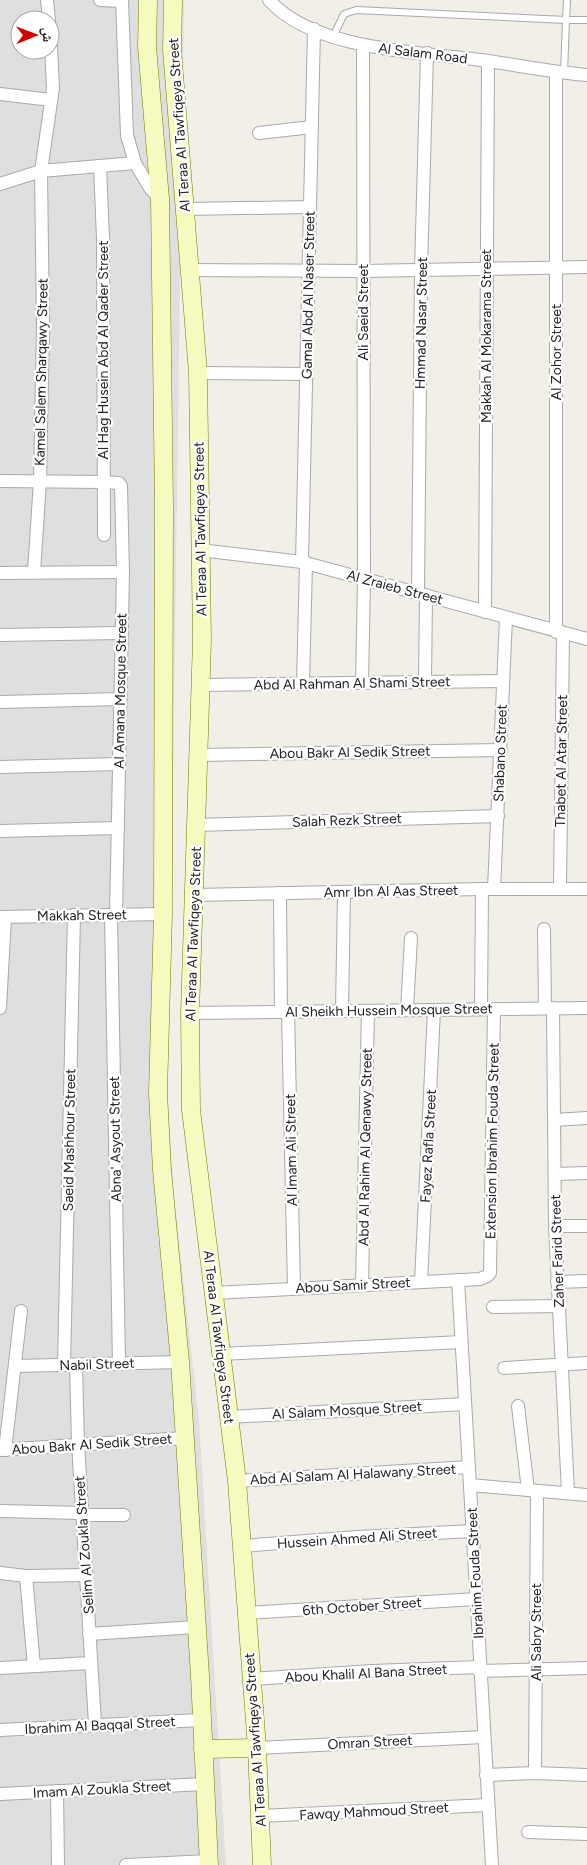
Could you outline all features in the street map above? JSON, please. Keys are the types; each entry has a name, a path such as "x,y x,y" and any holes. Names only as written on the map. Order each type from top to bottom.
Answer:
{"main road":[{"name":"Al Teraa Al Tawfiqeya Street","path":"148,0 147,47 160,199 164,504 163,914 158,1093 162,1170 180,1362 209,1863"},
{"name":"Al Teraa Al Tawfiqeya Street","path":"172,0 172,50 198,374 201,685 190,1013 191,1110 237,1480 257,1748 262,1865"},
{"path":"203,1749 257,1748"}],"street":[{"path":"100,0 122,0 127,135 135,163 150,188 160,199"},
{"name":"Al Salam Road","path":"269,0 300,23 333,37 363,45 488,61 560,73 587,75"},
{"name":"Gamal Abd Al Naser Street","path":"302,684 306,374 314,29"},
{"name":"Ali Saeid Street","path":"362,683 364,578 363,45"},
{"name":"Hmmad Nasar Street","path":"425,682 422,594 422,270 427,53"},
{"name":"Kamel Salem Sharqawy Street","path":"34,572 40,481 43,325 41,171 53,88 52,60"},
{"name":"Makkah Al Mokarama Street","path":"485,612 488,61"},
{"name":"Al Zohor Street","path":"559,632 556,268 560,73"},
{"path":"0,94 51,100"},
{"path":"259,133 312,127"},
{"path":"0,184 41,171 135,163"},
{"name":"Al Hag Husein Abd Al Qader Street","path":"100,166 103,238 104,535"},
{"path":"185,209 310,207"},
{"path":"190,270 363,271 587,268"},
{"path":"198,374 306,374"},
{"path":"0,481 104,482"},
{"name":"Al Amana Mosque Street","path":"104,482 119,483 122,488 118,828 114,915"},
{"name":"Al Zraieb Street","path":"200,550 304,562 587,640"},
{"path":"0,573 122,572"},
{"name":"Shabano Street","path":"487,1009 488,889 498,816 506,618"},
{"name":"Thabet Al Atar Street","path":"559,632 560,889"},
{"path":"0,635 121,633"},
{"name":"Abd Al Rahman Al Shami Street","path":"201,685 504,681"},
{"path":"0,702 120,699"},
{"name":"Abou Bakr Al Sedik Street","path":"198,755 501,750"},
{"path":"0,767 119,764"},
{"name":"Salah Rezk Street","path":"196,825 498,816"},
{"path":"0,831 118,828"},
{"name":"Amr Ibn Al Aas Street","path":"194,895 488,889 587,889"},
{"path":"342,1011 344,892"},
{"name":"Al Imam Ali Street","path":"280,893 294,1288"},
{"name":"Makkah Street","path":"3,917 163,914"},
{"name":"Saeid Mashhour Street","path":"70,1365 74,915"},
{"name":"Abna' Asyout Street","path":"114,915 119,1363"},
{"path":"0,1008 3,917"},
{"name":"Zaher Farid Street","path":"544,929 554,1120 557,1282 568,1493"},
{"path":"408,1010 411,938"},
{"name":"Al Sheikh Hussein Mosque Street","path":"190,1013 587,1008"},
{"name":"Extension Ibrahim Fouda Street","path":"487,1009 490,1273"},
{"name":"Abd Al Rahim Al Qenawy Street","path":"362,1284 368,1010"},
{"name":"Fayez Rafla Street","path":"421,1282 434,1010"},
{"path":"554,1120 587,1118"},
{"path":"555,1174 587,1173"},
{"path":"555,1226 587,1226"},
{"name":"Abou Samir Street","path":"215,1293 458,1280 484,1278 490,1273"},
{"name":"Ibrahim Fouda Street","path":"458,1280 479,1669 492,1865"},
{"path":"557,1282 587,1281"},
{"path":"493,1307 559,1306"},
{"path":"2,1450 21,1311"},
{"path":"222,1354 461,1342"},
{"name":"Nabil Street","path":"14,1366 180,1362"},
{"path":"504,1368 587,1363"},
{"name":"Selim Al Zoukla Street","path":"70,1365 78,1444 95,1724"},
{"name":"Al Salam Mosque Street","path":"230,1416 465,1404"},
{"name":"Ali Sabry Street","path":"518,1406 533,1490 536,1669 535,1773"},
{"name":"Abou Bakr Al Sedik Street","path":"2,1450 184,1438"},
{"name":"Abd Al Salam Al Halawany Street","path":"237,1480 469,1467"},
{"name":"Abd Al Salam Al Halawany Street","path":"470,1485 587,1495"},
{"path":"0,1511 124,1515"},
{"name":"Hussein Ahmed Ali Street","path":"242,1546 473,1531"},
{"path":"0,1573 26,1576 86,1575"},
{"path":"26,1576 34,1666"},
{"name":"6th October Street","path":"247,1614 476,1599"},
{"path":"89,1634 196,1627"},
{"path":"0,1668 91,1663"},
{"name":"Abou Khalil Al Bana Street","path":"252,1679 372,1671 587,1668"},
{"name":"Ibrahim Al Baqqal Street","path":"0,1730 201,1720"},
{"name":"Omran Street","path":"257,1748 484,1737"},
{"path":"486,1775 535,1773 587,1775"},
{"name":"Imam Al Zoukla Street","path":"0,1794 205,1784"},
{"path":"58,1791 58,1865"},
{"name":"Fawqy Mahmoud Street","path":"260,1816 488,1805"},
{"path":"528,1832 587,1834"},
{"path":"126,1865 209,1863"}],"lane":[{"path":"560,73 567,0"},
{"path":"333,37 344,14 356,10 587,20"}],"shaded area":[{"path":"0,0 184,0 167,1092 174,1196 199,1421 226,1865 0,1865"}]}
